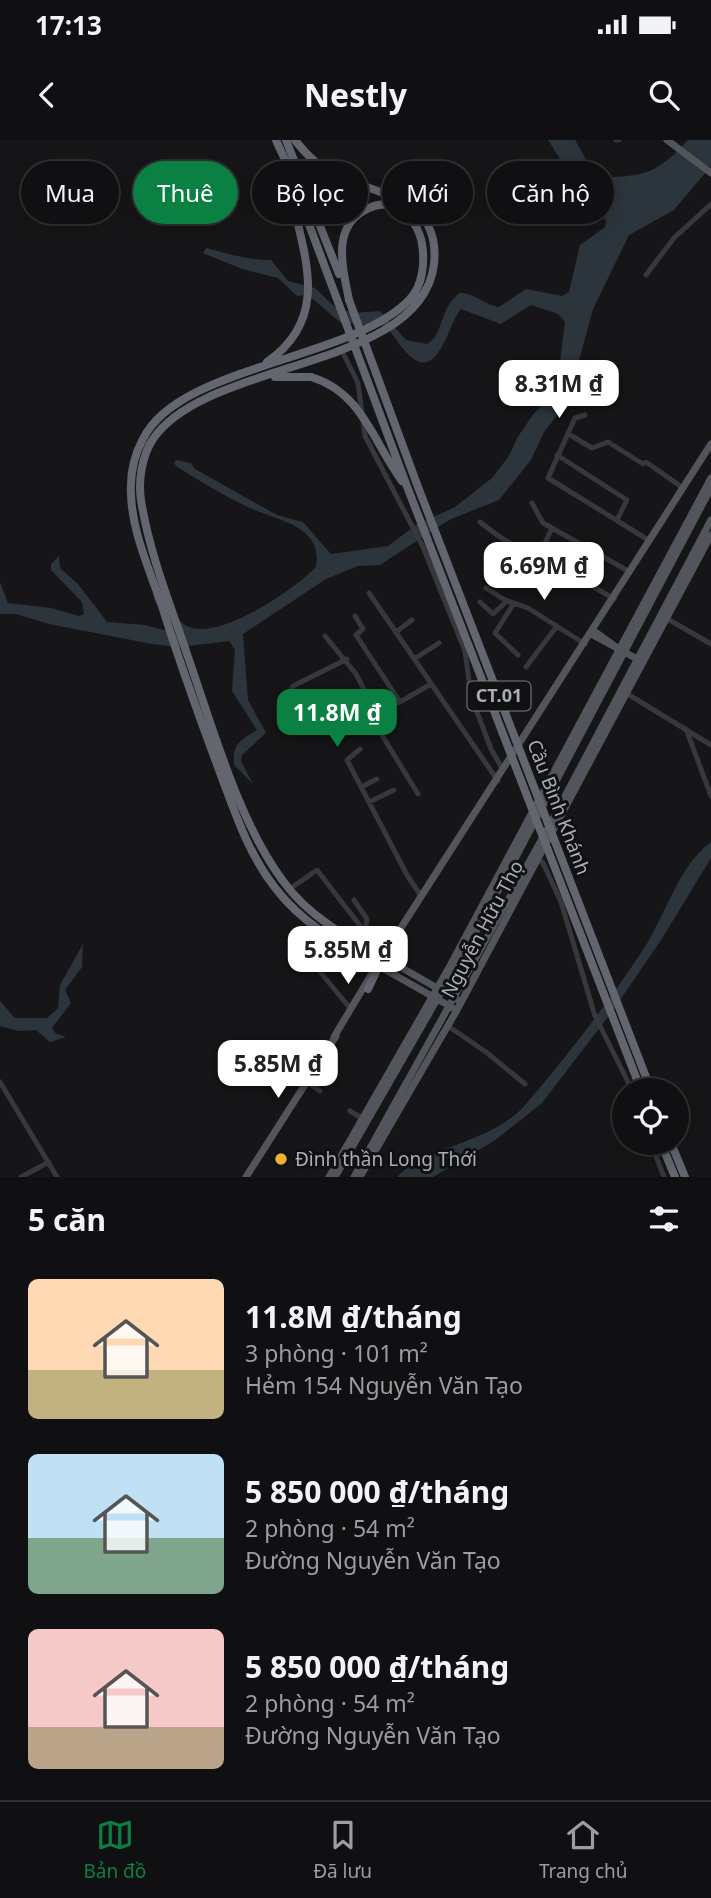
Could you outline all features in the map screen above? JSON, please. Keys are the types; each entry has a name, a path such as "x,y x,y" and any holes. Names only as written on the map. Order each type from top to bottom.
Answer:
{"highway":[{"name":"CT.01","path":"276,140 285,161"},
{"name":"CT.01","path":"286,140 349,300"},
{"path":"295,140 322,168 404,200 424,218 432,238 434,262 429,285 419,304 401,320 373,335 210,397 174,415 153,440 141,468 140,497 177,655 253,857 277,891 305,920 382,963"},
{"path":"349,300 341,267 343,240 354,219 373,206 385,204 399,208 414,222 422,241 424,262 420,281 412,297 396,311 368,326 240,376 168,408 144,435 131,464 131,496 160,586 262,851 285,884 312,913 382,963"},
{"path":"240,376 265,363 289,343 303,320 308,293 305,249 298,224"},
{"name":"CT.01","path":"309,224 408,489"},
{"name":"Cầu Bình Khánh","path":"349,300 418,488 646,1078"},
{"path":"252,382 284,376 311,377 331,385 356,405 408,489"},
{"name":"Cầu Bình Khánh","path":"408,489 636,1078"},
{"path":"368,989 382,963"},
{"path":"667,1155 675,1177"},
{"path":"676,1155 685,1177"}],"main road":[{"path":"667,140 711,173"},
{"path":"246,1177 307,1082 350,1008 382,963 711,444"},
{"name":"Nguyễn Hữu Thọ","path":"335,1177 364,1120 440,990 711,478"},
{"name":"Nguyễn Hữu Thọ","path":"621,650 711,488"},
{"path":"639,661 711,520"},
{"path":"639,661 666,618 711,534"},
{"path":"592,632 639,661"},
{"name":"Nguyễn Hữu Thọ","path":"458,1000 538,859 626,693 639,661"},
{"name":"Nguyễn Hữu Thọ","path":"360,1177 454,1008 606,716 639,661"},
{"path":"382,963 389,948 432,884"},
{"path":"382,963 458,1000"},
{"path":"382,963 454,1008"},
{"path":"334,1037 368,989"},
{"name":"Nguyễn Hữu Thọ","path":"354,1177 448,1026 454,1008"},
{"path":"364,1120 380,1133"},
{"name":"Nguyễn Hữu Thọ","path":"328,1177 350,1145"}],"street":[{"path":"646,275 674,238 711,204"},
{"path":"344,355 358,383 365,436 386,482 408,516 423,547 465,651 471,696 491,749 503,770"},
{"path":"585,415 575,418 548,478 650,541"},
{"path":"572,436 592,448 608,442 643,464 646,462 664,472 683,488"},
{"path":"558,455 627,500 617,520"},
{"path":"532,503 540,521 630,572"},
{"path":"480,522 504,541 527,553 540,554 552,528"},
{"path":"554,564 614,599"},
{"path":"486,587 585,643"},
{"path":"369,593 498,781"},
{"path":"480,602 493,614 507,601"},
{"path":"514,603 495,633 518,655"},
{"path":"355,616 363,628 356,635 400,702"},
{"path":"666,618 711,644"},
{"path":"396,632 412,620"},
{"path":"526,667 557,625"},
{"path":"325,636 347,659 364,687 377,727 418,794"},
{"path":"414,659 439,643"},
{"path":"291,704 289,693 293,686 347,659"},
{"path":"373,711 400,702 431,684"},
{"path":"626,693 711,745"},
{"path":"686,729 711,796"},
{"path":"360,749 347,757 348,762 407,875 422,896"},
{"path":"361,787 377,779"},
{"path":"369,802 394,790"},
{"path":"538,859 543,863 561,902 595,1016 626,1078"},
{"path":"294,886 317,870 370,938 389,948"},
{"path":"354,900 368,920 365,930"},
{"path":"305,954 350,1008"},
{"path":"448,1026 526,1084"},
{"path":"0,1082 58,1177"},
{"path":"307,1082 320,1091"},
{"path":"350,1111 364,1120"},
{"path":"656,1155 664,1177"},
{"path":"21,1177 49,1164"},
{"path":"28,1177 49,1164"}],"shaded area":[{"path":"548,140 575,140 587,161 561,161"},
{"path":"688,140 711,140 711,166 674,210 629,235 593,309 572,386 562,409 544,432 531,460 499,500 449,520 380,565 358,566 326,579 243,634 248,700 266,733 242,755 241,761 253,784 234,765 236,747 257,730 232,691 235,650 229,641 181,647 152,644 49,624 16,614 0,614 0,582 8,603 51,608 79,616 84,614 82,602 51,570 51,564 59,556 60,568 78,584 107,622 145,625 176,633 155,601 154,587 171,613 185,625 199,629 235,621 291,588 316,567 316,552 312,541 293,525 218,492 176,466 176,460 191,463 195,469 277,515 303,522 331,554 388,546 416,525 455,507 492,478 509,456 532,416 557,386 565,322 558,314 531,305 501,324 461,309 436,356 429,361 420,362 406,352 385,326 341,323 308,295 297,296 278,278 242,269 203,253 206,248 247,258 271,260 288,281 315,288 336,308 354,313 380,311 406,340 427,344 437,334 448,306 460,293 499,307 526,289 562,296 569,292 580,245 606,224 614,224 614,177 631,176 651,170 669,159"},
{"path":"711,842 711,858 663,937 614,1009 542,1103 494,1141 433,1177 397,1177 409,1166 425,1158 496,1128 526,1104 616,990 651,937 681,878"},
{"path":"83,944 82,967 65,990 71,1003 52,1028 55,1033 66,1037 50,1042 36,1030 19,1031 0,1026 0,1001 15,1018 47,1018 58,1008 60,985"}],"place":[{"name":"Đình thần Long Thới","path":"281,1159"}]}
